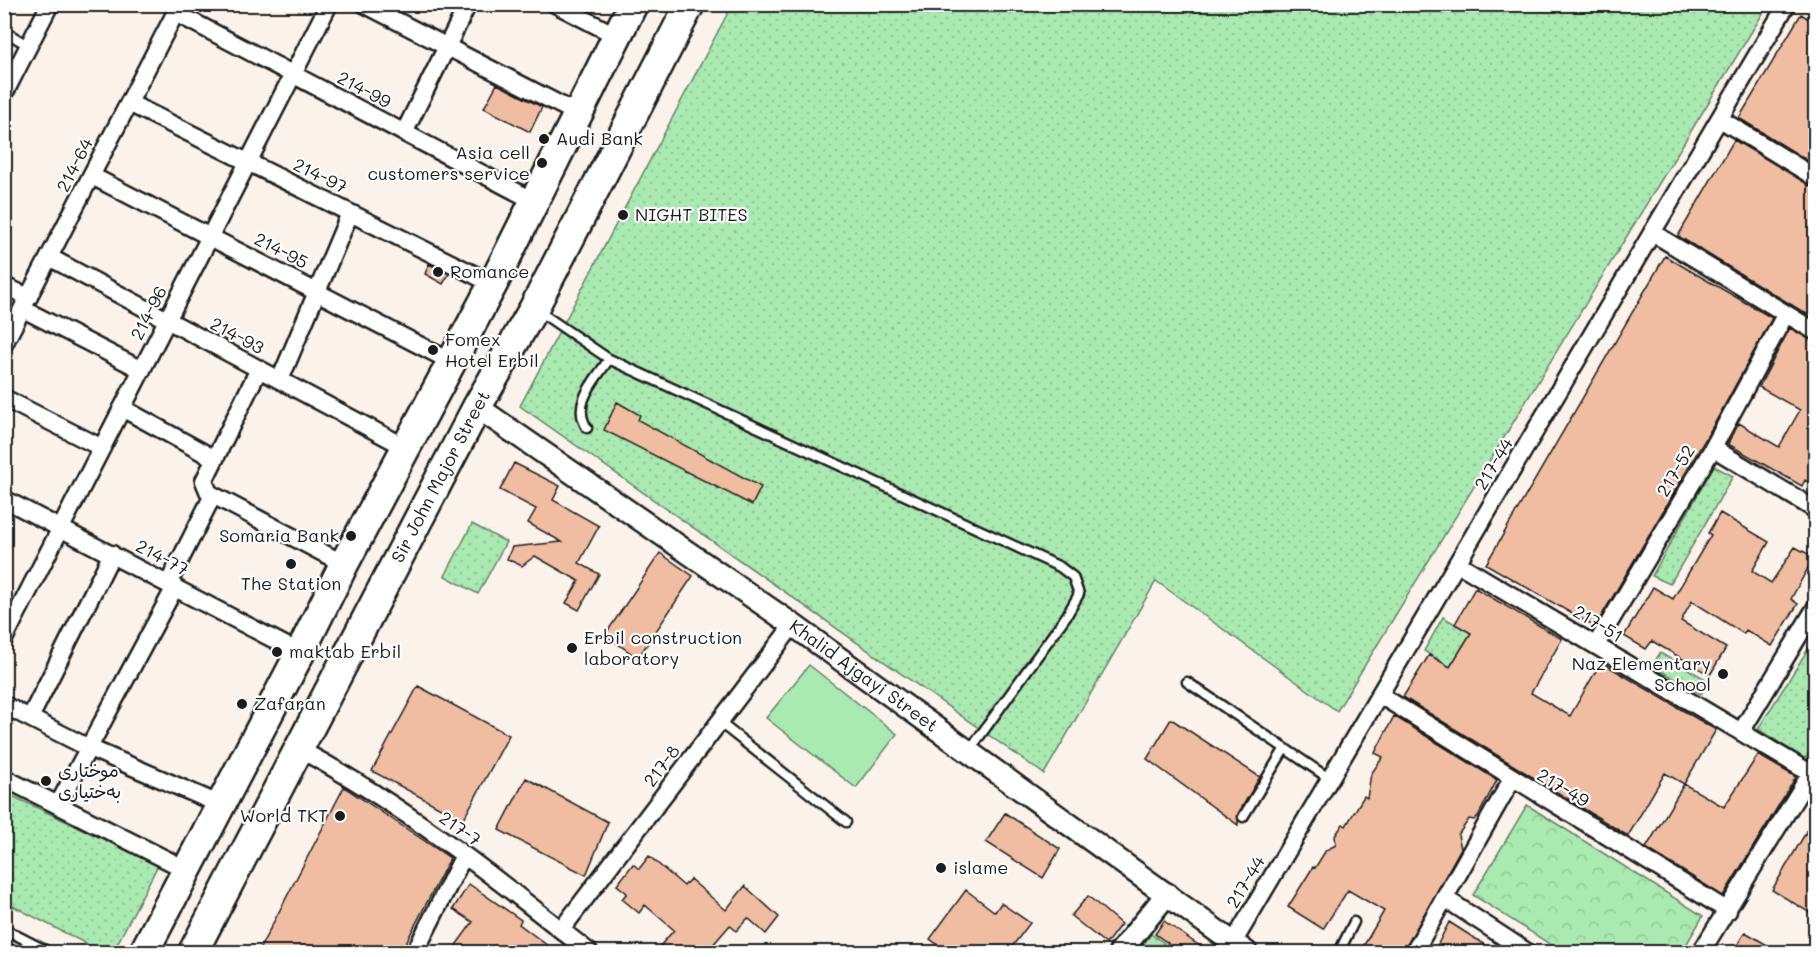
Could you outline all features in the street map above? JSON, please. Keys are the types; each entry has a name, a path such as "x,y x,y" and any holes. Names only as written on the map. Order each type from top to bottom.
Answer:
{"highway":[{"path":"144,952 344,564 493,284 633,4"},
{"name":"Sir John Major Street","path":"193,952 477,407 534,308 690,4"}],"street":[{"path":"4,94 50,4"},
{"name":"214-96","path":"4,639 11,610 62,527 329,4"},
{"path":"364,4 578,114"},
{"path":"404,134 468,4"},
{"path":"555,4 617,36"},
{"name":"217-44","path":"1239,948 1330,779 1787,4"},
{"name":"214-99","path":"178,7 293,75 534,201"},
{"name":"214-64","path":"4,344 178,7"},
{"name":"214-97","path":"129,103 493,284"},
{"path":"1720,119 1815,178"},
{"name":"214-95","path":"92,176 452,362"},
{"path":"280,380 350,213"},
{"path":"1653,233 1815,332"},
{"name":"214-93","path":"49,257 407,448"},
{"path":"4,286 26,303 142,370"},
{"name":"217-52","path":"1596,645 1713,448 1785,315"},
{"path":"259,369 204,481 209,493 344,564"},
{"path":"4,398 102,448"},
{"name":"Khalid Ajgayi Street","path":"477,407 793,625 1239,948"},
{"path":"122,408 215,459"},
{"path":"1713,448 1815,510"},
{"path":"58,805 171,585 213,495"},
{"name":"214-77","path":"4,499 62,527 300,653"},
{"path":"30,718 112,554"},
{"name":"217-51","path":"1457,563 1741,732 1813,769"},
{"path":"1741,732 1815,607"},
{"name":"217-8","path":"561,930 793,625"},
{"name":"217-49","path":"1380,695 1512,779 1728,910"},
{"path":"4,705 87,747 221,805"},
{"name":"217-7","path":"299,749 364,785 464,855 589,952"},
{"path":"1701,952 1813,769"},
{"path":"4,778 187,870"},
{"path":"1414,952 1512,779"},
{"path":"415,952 464,855"},
{"path":"1120,952 1167,894"},
{"path":"1446,899 1527,952"}],"lane":[{"path":"4,31 29,46"},
{"path":"534,308 609,359 1050,561 1073,577 1079,594 1067,615 969,751"},
{"path":"587,428 580,418 580,405 609,359"},
{"path":"1187,682 1330,779"},
{"path":"719,722 846,822"},
{"path":"1243,817 1285,748"},
{"path":"1339,952 1354,922"},
{"path":"4,929 49,952"}],"green space":[{"path":"732,5 1768,5 1337,711 1156,581 1044,774 520,406"},
{"path":"1714,466 1733,476 1670,584 1652,576"},
{"path":"472,524 506,542 478,594 445,576"},
{"path":"1443,617 1471,633 1450,667 1424,651"},
{"path":"1815,638 1815,743 1805,759 1758,729"},
{"path":"1660,653 1709,681 1701,694 1652,666"},
{"path":"809,665 897,734 856,788 766,718"},
{"path":"4,792 158,865 113,952 102,952 5,902"},
{"path":"1527,805 1703,916 1682,952 1562,952 1473,895"},
{"path":"5,934 38,952 5,952"},
{"path":"1151,934 1164,943 1157,952 1138,952"}],"building":[{"path":"1801,14 1815,23 1815,165 1739,118"},
{"path":"497,84 542,107 530,132 484,108"},
{"path":"1734,140 1815,188 1815,319 1678,236"},
{"path":"1665,256 1772,318 1716,421 1595,627 1486,564"},
{"name":"Romance","path":"429,264 449,274 443,284 425,274"},
{"path":"1790,328 1815,342 1815,486 1805,480 1802,486 1728,444 1739,423 1779,447 1800,410 1759,387"},
{"path":"617,402 640,415 638,420 761,487 752,505 604,430"},
{"path":"514,463 560,486 553,500 599,526 579,563 599,574 579,610 566,603 579,581 535,556 522,566 507,559 512,547 562,542 528,523 536,509 500,490"},
{"path":"1720,513 1769,542 1752,571 1771,583 1795,547 1814,557 1791,599 1798,604 1772,646 1746,630 1744,634 1692,601 1681,621 1726,648 1710,675 1652,641 1646,649 1624,636 1653,587 1673,599 1711,535 1708,533"},
{"path":"660,553 693,576 638,658 605,635"},
{"path":"1475,588 1562,639 1531,693 1570,716 1601,662 1716,730 1684,784 1665,773 1628,836 1403,697 1429,655 1450,667 1471,633 1455,624"},
{"path":"418,686 509,735 463,820 372,771"},
{"path":"1394,716 1497,780 1478,816 1474,820 1469,819 1458,835 1461,848 1403,952 1360,952 1384,911 1348,890 1323,929 1288,907 1326,850 1336,845 1335,836 1343,824 1346,826 1364,796 1367,798 1371,774 1383,757 1375,753"},
{"path":"1171,719 1260,777 1238,814 1238,825 1147,759"},
{"path":"1758,755 1796,777 1723,896 1646,848 1684,784 1724,807"},
{"path":"526,778 608,822 586,875 499,830"},
{"path":"344,787 450,858 401,952 258,952"},
{"path":"1005,813 1060,849 1043,878 986,842"},
{"path":"1815,817 1815,916 1772,890"},
{"path":"649,856 684,886 690,879 726,910 745,886 779,917 766,934 748,918 736,931 730,925 712,946 720,952 667,952 660,946 674,930 645,905 639,913 622,899 627,893 617,885 633,864 639,869"},
{"path":"469,884 521,920 519,924 556,952 451,952 473,922 453,909"},
{"path":"966,890 995,912 1001,903 1030,923 1008,952 948,952 930,939"},
{"path":"1088,896 1121,924 1106,944 1071,916"},
{"path":"1164,921 1209,952 1161,952 1168,943 1155,934"},
{"path":"1449,922 1479,941 1495,952 1434,952"},
{"path":"1745,932 1779,952 1733,952"}],"place":[{"name":"Audi Bank","path":"544,139"},
{"name":"Asia cell customers service","path":"542,163"},
{"name":"NIGHT BITES","path":"623,215"},
{"name":"Romance","path":"438,272"},
{"name":"Fomex Hotel Erbil","path":"433,350"},
{"name":"Somaria Bank","path":"351,536"},
{"name":"The Station","path":"291,564"},
{"name":"Erbil construction laboratory","path":"572,648"},
{"name":"maktab Erbil","path":"277,652"},
{"name":"Naz Elementary School","path":"1723,674"},
{"name":"Zafaran","path":"242,704"},
{"name":"موختاری بە‌ختیاری","path":"46,781"},
{"name":"World TKT","path":"340,816"},
{"name":"islame","path":"941,868"}]}
